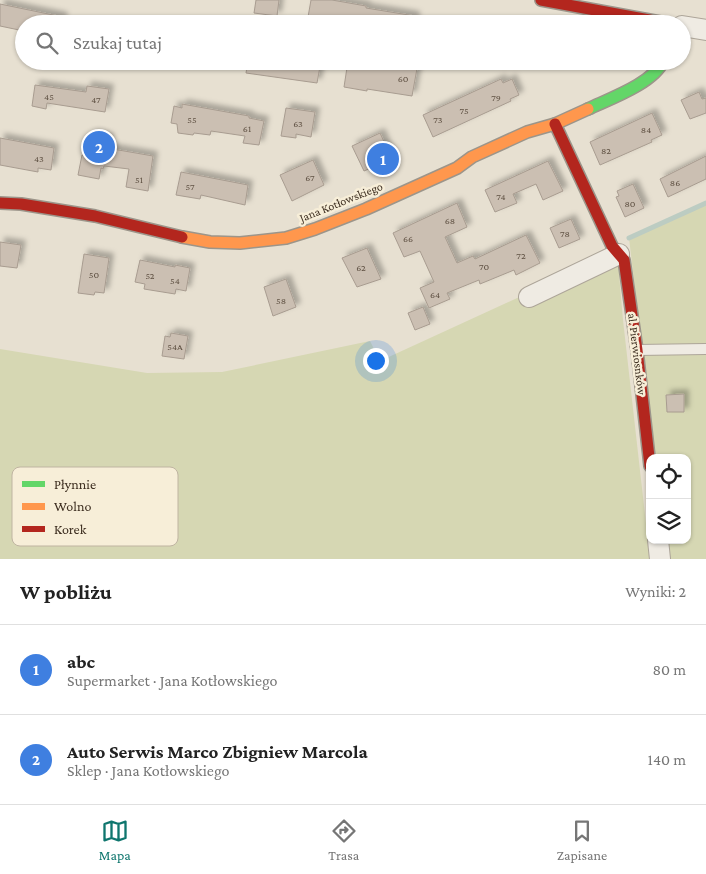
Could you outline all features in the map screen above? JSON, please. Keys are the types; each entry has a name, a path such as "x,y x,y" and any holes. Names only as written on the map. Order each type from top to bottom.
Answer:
{"street":[{"path":"541,0 573,3 629,15"},
{"path":"691,28 706,30"},
{"name":"Jana Kotłowskiego","path":"0,203 21,204 95,216 210,242 240,243 286,238 315,230 366,209 456,168 472,157 527,132 554,124 634,87 657,70"},
{"name":"al. Pierwiosnków","path":"554,124 616,250 624,260 637,350 649,454"},
{"path":"529,297 616,250"},
{"path":"658,544 660,559"}],"lane":[{"path":"637,350 706,349"}],"green space":[{"path":"706,203 706,559 666,559 664,544 691,544 691,454 655,454 629,238"},
{"path":"618,262 646,524 646,544 648,544 650,559 0,559 0,349 147,373 222,372 370,341 380,361 528,293"}],"building":[{"path":"256,0 279,0 277,15 254,13"},
{"path":"311,0 332,0 409,15 308,15"},
{"path":"0,4 53,15 15,15 15,29 0,26"},
{"path":"246,70 319,70 317,83 246,73"},
{"path":"347,70 417,70 412,96 344,87"},
{"path":"501,79 503,83 512,79 519,95 510,99 511,101 433,137 423,115"},
{"path":"35,85 86,92 87,86 109,89 105,112 47,103 46,109 32,106"},
{"path":"699,92 702,99 706,98 706,113 690,119 681,100"},
{"path":"182,104 249,116 249,118 264,121 259,145 243,143 245,136 211,131 210,135 178,133 177,124 171,123 174,106 182,108"},
{"path":"286,108 315,112 311,137 296,134 296,138 281,136"},
{"path":"652,113 662,135 651,140 652,142 600,165 590,142"},
{"path":"380,133 392,159 364,171 352,146"},
{"path":"92,135 109,138 107,148 153,156 148,191 126,187 129,169 104,166 103,169 101,168 99,179 78,175 82,155 89,156"},
{"path":"0,138 54,148 51,170 38,168 38,172 0,165"},
{"path":"706,156 706,179 668,197 660,179"},
{"path":"313,160 324,185 292,201 280,175"},
{"path":"548,161 563,191 543,200 536,184 513,194 517,203 495,212 485,190"},
{"path":"181,172 248,185 245,205 201,195 200,199 176,195"},
{"path":"633,184 644,208 625,217 616,197 619,196 617,191"},
{"path":"457,203 467,227 445,237 457,263 473,256 475,259 526,235 540,263 516,275 514,270 480,284 479,280 447,293 450,299 429,308 420,288 434,282 420,251 404,257 393,233"},
{"path":"571,219 580,239 559,248 550,228"},
{"path":"0,242 21,245 17,268 0,266"},
{"path":"367,248 381,279 357,287 342,258"},
{"path":"84,254 109,258 104,293 95,292 94,295 78,293"},
{"path":"140,260 190,268 186,291 176,289 175,294 144,289 145,284 135,282"},
{"path":"286,279 296,307 273,316 264,287"},
{"path":"423,307 430,324 415,330 408,313"},
{"path":"171,333 188,336 184,359 162,356 165,336 170,337"},
{"path":"684,394 684,412 667,412 666,395"}],"waterway":[{"path":"629,238 706,203"}],"traffic: fast":[{"path":"588,109 630,90 657,70"}],"traffic: slow":[{"path":"182,237 210,242 240,243 286,238 315,229 366,209 457,168 472,157 527,132 555,124 588,109"}],"traffic: jam":[{"path":"541,0 622,15"},
{"path":"555,124 612,246 624,260 637,350 649,454"},
{"path":"0,203 21,204 95,216 182,237"}],"place":[{"name":"Auto Serwis Marco Zbigniew Marcola","path":"99,147"},
{"name":"abc","path":"383,159"}]}
